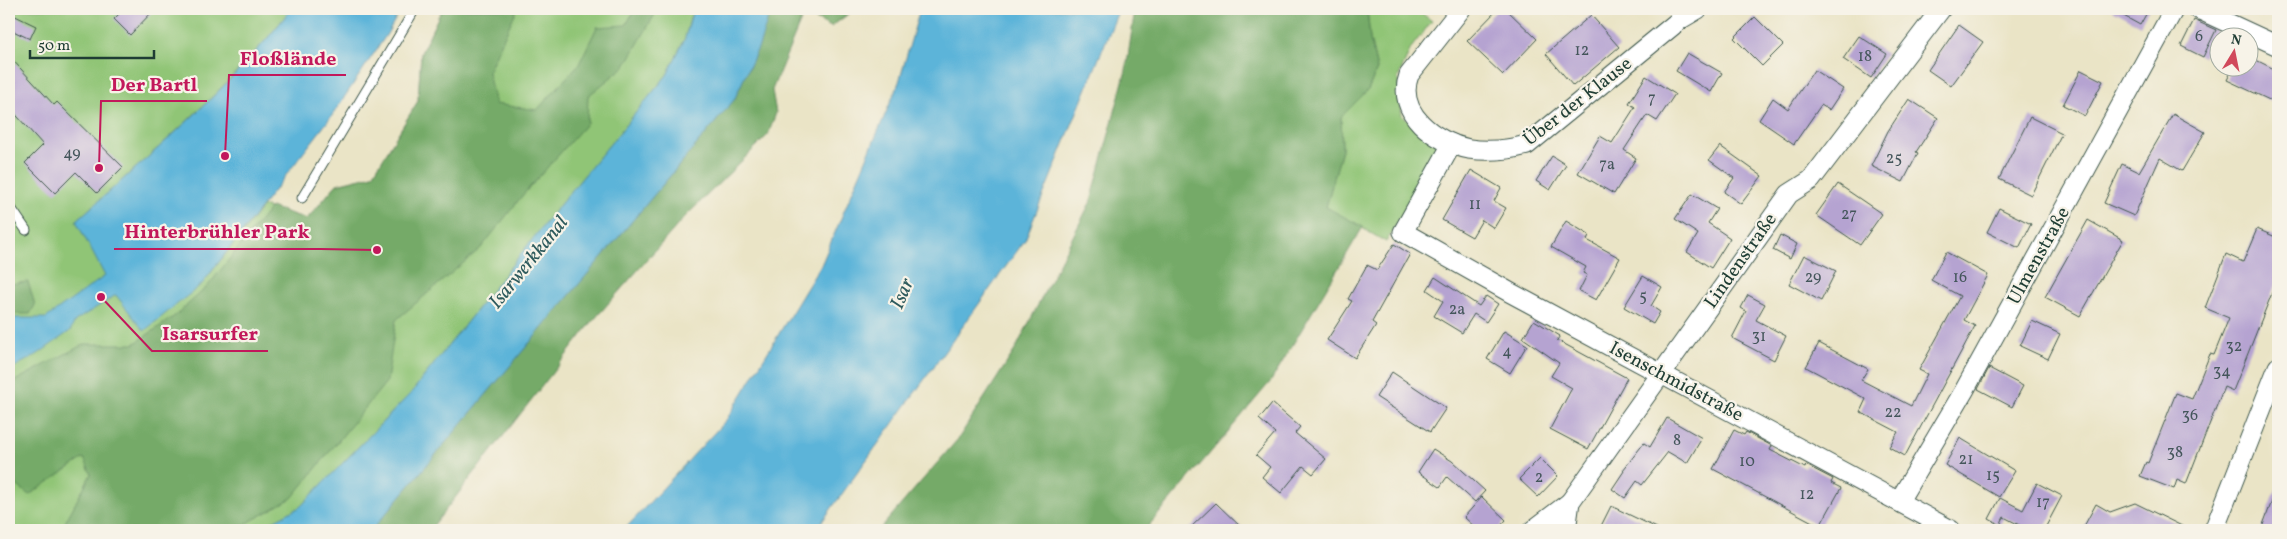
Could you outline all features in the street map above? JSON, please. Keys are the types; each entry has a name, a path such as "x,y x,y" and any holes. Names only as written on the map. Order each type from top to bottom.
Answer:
{"street":[{"name":"Über der Klause","path":"1461,9 1427,49 1409,75 1406,85 1406,100 1414,117 1425,128 1452,144 1471,149 1507,151 1527,145 1681,19 1698,9"},
{"name":"Lindenstraße","path":"1566,530 1570,502 1789,194 1811,180 1941,9"},
{"name":"Ulmenstraße","path":"1899,501 1964,392 2174,9"},
{"path":"2198,9 2278,46"},
{"name":"Isenschmidstraße","path":"1452,144 1403,232 1661,375 1950,530"},
{"path":"2214,530 2278,367"},
{"path":"1533,530 1570,502"}],"lane":[{"path":"302,198 415,9"},
{"path":"9,205 26,230"}],"green space":[{"path":"9,9 291,9 242,66 189,120 76,221 202,284 263,206 307,219 337,184 373,175 418,101 421,53 442,9 693,9 685,38 667,75 554,212 411,393 300,507 256,530 9,530"},
{"path":"442,9 517,9 488,72 495,104 537,110 579,64 597,27 626,25 635,9 658,9 625,66 588,96 587,123 522,196 481,248 396,320 387,381 292,498 235,530 61,530 91,474 84,458 29,495 9,479 9,384 84,344 134,344 176,315 207,287 271,207 307,219 337,184 373,175 418,101 421,53"},
{"path":"771,9 852,9 851,12 831,27 804,13 772,90 776,113 768,135 684,218 592,322 430,530 372,530 734,100 759,46"},
{"path":"1135,9 1367,9 1370,39 1377,69 1368,90 1341,117 1342,149 1326,207 1363,227 1271,381 1145,530 879,530 958,439 1015,350 1091,201 1126,70"},
{"path":"1367,9 1416,9 1432,21 1411,48 1398,78 1402,116 1443,144 1386,242 1326,207 1342,149 1341,117 1368,90 1377,69 1370,39"},
{"path":"28,282 35,305 30,314 9,314 9,284"}],"water":[{"path":"291,9 401,9 387,34 331,117 202,284 144,331 116,295 75,321 70,331 38,354 9,370 9,318 46,318 105,276 76,221 161,146 216,94"},
{"name":"Isarwerkkanal","path":"693,9 771,9 759,46 734,100 372,530 256,530 300,507 411,393 554,212 667,75 685,38"},
{"name":"Isar","path":"920,9 1119,9 1025,240 816,530 624,530 727,419 822,263 899,82"}],"building":[{"path":"124,9 155,9 130,35 114,19"},
{"path":"1498,9 1506,9 1537,39 1503,75 1467,41"},
{"path":"2111,9 2149,9 2140,25"},
{"path":"9,13 36,26 30,39 9,29"},
{"path":"1591,15 1619,47 1573,86 1546,54"},
{"path":"1755,17 1783,45 1762,66 1734,38"},
{"path":"2194,20 2212,28 2210,28 2210,42 2203,57 2181,46"},
{"path":"1959,25 1983,42 1951,86 1928,70"},
{"path":"1859,36 1887,54 1871,78 1843,59"},
{"path":"1687,53 1722,73 1711,92 1676,71"},
{"path":"9,56 54,105 57,102 123,167 97,193 76,172 55,193 25,163 43,145 9,107"},
{"path":"2260,62 2278,71 2278,104 2227,80 2228,78 2260,78"},
{"path":"1814,70 1843,89 1829,110 1821,105 1794,144 1759,120 1773,98 1788,109"},
{"path":"2081,70 2103,81 2085,116 2063,105"},
{"path":"1646,76 1675,94 1657,121 1647,115 1624,150 1636,158 1614,194 1578,173 1600,136 1612,143 1635,107 1629,103"},
{"path":"1909,99 1938,118 1916,152 1918,153 1903,182 1871,166 1888,131"},
{"path":"2173,114 2205,132 2182,171 2160,158 2134,216 2104,203 2122,164 2139,172"},
{"path":"2030,117 2062,133 2031,195 1999,179"},
{"path":"1720,146 1762,176 1741,204 1724,192 1734,178 1709,160"},
{"path":"1552,156 1566,165 1550,190 1536,181"},
{"path":"1471,170 1501,188 1494,201 1506,208 1494,228 1482,220 1472,237 1442,220"},
{"path":"1838,184 1882,214 1860,245 1816,215"},
{"path":"1692,194 1717,209 1708,223 1730,238 1711,268 1687,252 1698,234 1675,219"},
{"path":"1999,208 2031,224 2019,248 1987,232"},
{"path":"2088,220 2123,240 2080,316 2045,297"},
{"path":"1566,221 1589,235 1587,240 1620,258 1596,300 1579,291 1587,275 1583,273 1586,267 1551,247"},
{"path":"2257,229 2278,238 2278,278 2233,391 2224,387 2186,484 2177,480 2174,489 2140,476 2146,462 2148,463 2176,393 2192,399 2210,354 2214,355 2229,318 2205,308 2226,254 2243,262"},
{"path":"1780,235 1797,244 1790,259 1773,250"},
{"path":"1394,244 1410,254 1372,322 1376,325 1355,358 1327,340 1352,301 1348,299 1367,265 1377,270"},
{"path":"1946,252 1988,275 1964,320 1975,326 1905,456 1889,447 1898,432 1860,412 1866,399 1806,367 1819,343 1868,369 1861,380 1911,406 1927,374 1919,370 1960,296 1931,280"},
{"path":"1804,255 1836,271 1821,301 1789,284"},
{"path":"1643,276 1662,287 1651,306 1660,312 1653,324 1624,307"},
{"path":"1435,277 1479,306 1486,296 1498,304 1486,322 1474,314 1462,333 1434,316 1443,301 1427,290"},
{"path":"1748,295 1765,304 1756,320 1786,336 1774,360 1732,338 1746,311 1741,308"},
{"path":"1534,320 1560,336 1557,340 1627,378 1588,449 1550,429 1572,388 1551,376 1559,363 1523,338"},
{"path":"2032,321 2060,334 2048,359 2020,346"},
{"path":"1504,331 1527,345 1510,373 1487,359"},
{"path":"1989,368 2023,386 2012,407 1978,389"},
{"path":"1392,372 1446,408 1430,432 1376,397"},
{"path":"1272,403 1300,427 1295,433 1326,459 1313,474 1303,466 1281,493 1262,477 1270,467 1256,455 1275,433 1259,419"},
{"path":"1667,418 1702,438 1687,463 1668,452 1642,485 1637,481 1625,498 1612,489 1623,470 1644,443 1650,447"},
{"path":"1734,430 1744,435 1746,432 1772,446 1770,450 1805,468 1806,465 1833,479 1831,483 1841,488 1820,526 1713,469"},
{"path":"1960,438 2015,471 1999,497 1945,465"},
{"path":"1433,449 1452,461 1485,491 1475,502 1447,477 1440,487 1418,472"},
{"path":"1540,458 1558,476 1538,497 1519,479"},
{"path":"2037,483 2062,496 2044,530 2029,530 2004,517 2000,525 1989,519 2000,498 2023,510"},
{"path":"2277,488 2278,530 2261,530"},
{"path":"1482,497 1506,520 1497,530 1478,530 1464,517"},
{"path":"1216,503 1244,530 1188,530"},
{"path":"2135,503 2190,530 2082,530 2096,504 2110,512"},
{"path":"1611,506 1661,530 1599,530"}],"place":[{"name":"Floßlände","path":"225,156"},
{"name":"Der Bartl","path":"99,168"},
{"name":"Hinterbrühler Park","path":"377,250"},
{"name":"Isarsurfer","path":"101,297"}]}
